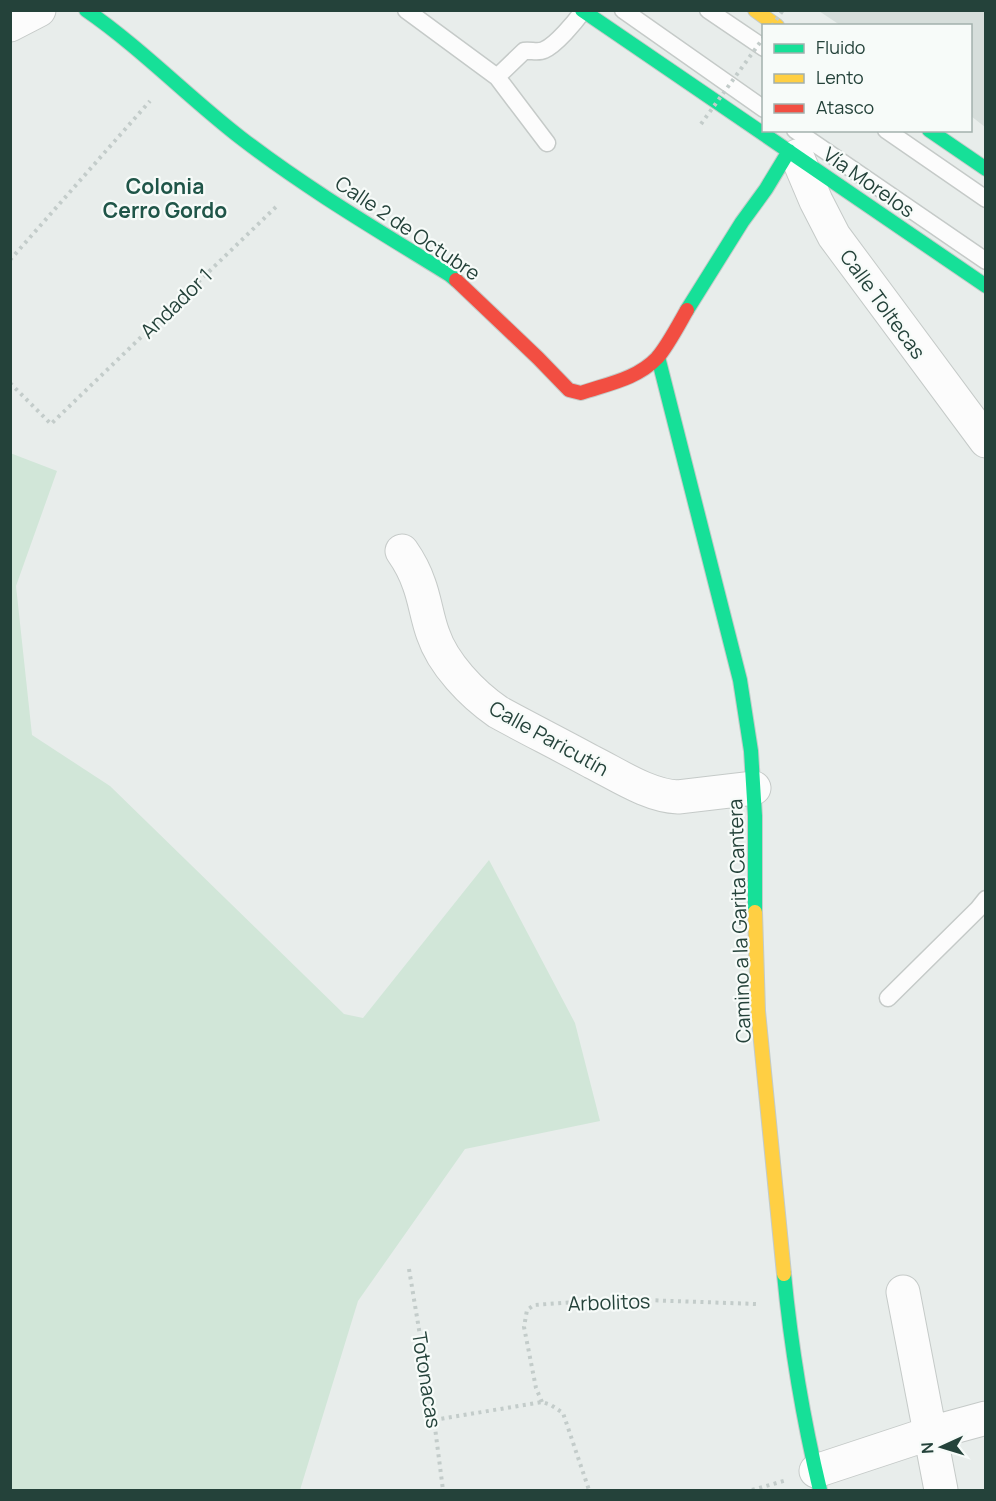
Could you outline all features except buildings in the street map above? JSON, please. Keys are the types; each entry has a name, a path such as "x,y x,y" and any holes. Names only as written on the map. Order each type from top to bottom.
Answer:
{"street":[{"path":"10,25 39,10"},
{"name":"Calle 2 de Octubre","path":"86,10 108,25 241,138 302,182 450,275 572,392 581,393 594,390 630,377 643,370 658,357 742,222 794,146"},
{"path":"755,10 774,24"},
{"name":"Vía Morelos","path":"582,11 762,126"},
{"name":"Vía Morelos","path":"772,132 986,286"},
{"path":"932,132 986,169"},
{"name":"Calle Toltecas","path":"794,146 816,201 834,236 986,441"},
{"name":"Camino a la Garita Cantera","path":"658,357 740,680 751,751 754,788 758,1011 787,1305 798,1386 818,1481"},
{"name":"Calle Paricutín","path":"402,550 420,586 433,636 448,662 473,692 498,712 656,794 678,797 754,788"},
{"path":"903,1292 941,1491"},
{"path":"818,1481 931,1433 986,1418"}],"lane":[{"path":"406,10 497,78 547,143"},
{"path":"623,10 762,108"},
{"path":"708,10 762,47"},
{"path":"497,78 524,51 541,51 547,48 572,26 582,11"},
{"path":"889,132 986,199"},
{"path":"794,146 986,261"},
{"path":"888,998 986,899"}],"path":[{"path":"773,24 783,10"},
{"path":"701,124 762,40"},
{"path":"10,260 170,78"},
{"name":"Andador 1","path":"10,383 51,424 302,182"},
{"name":"Totonacas","path":"409,1269 434,1420 443,1491"},
{"name":"Arbolitos","path":"542,1402 536,1388 524,1327 527,1310 534,1305 618,1299 787,1305"},
{"path":"434,1420 542,1402 550,1405 563,1413 589,1491"}],"shaded area":[{"path":"819,11 985,11 985,127 972,117 972,24 838,24"}],"green space":[{"path":"10,453 57,471 16,586 32,735 110,786 344,1014 363,1018 489,860 575,1023 600,1121 465,1149 358,1301 300,1490 11,1490"}],"traffic: fast":[{"path":"86,10 126,40 221,122 266,157 456,280"},
{"path":"582,10 986,286"},
{"path":"932,132 986,169"},
{"path":"687,310 789,151"},
{"path":"658,357 740,680 751,751 755,816 755,912"},
{"path":"784,1274 798,1383 820,1490"}],"traffic: slow":[{"path":"755,10 774,24"},
{"path":"755,912 758,1011 784,1274"}],"traffic: jam":[{"path":"456,280 569,390 581,393 631,376 649,365 665,348 687,310"}],"district":[{"name":"Colonia Cerro Gordo","path":"165,198"}]}
